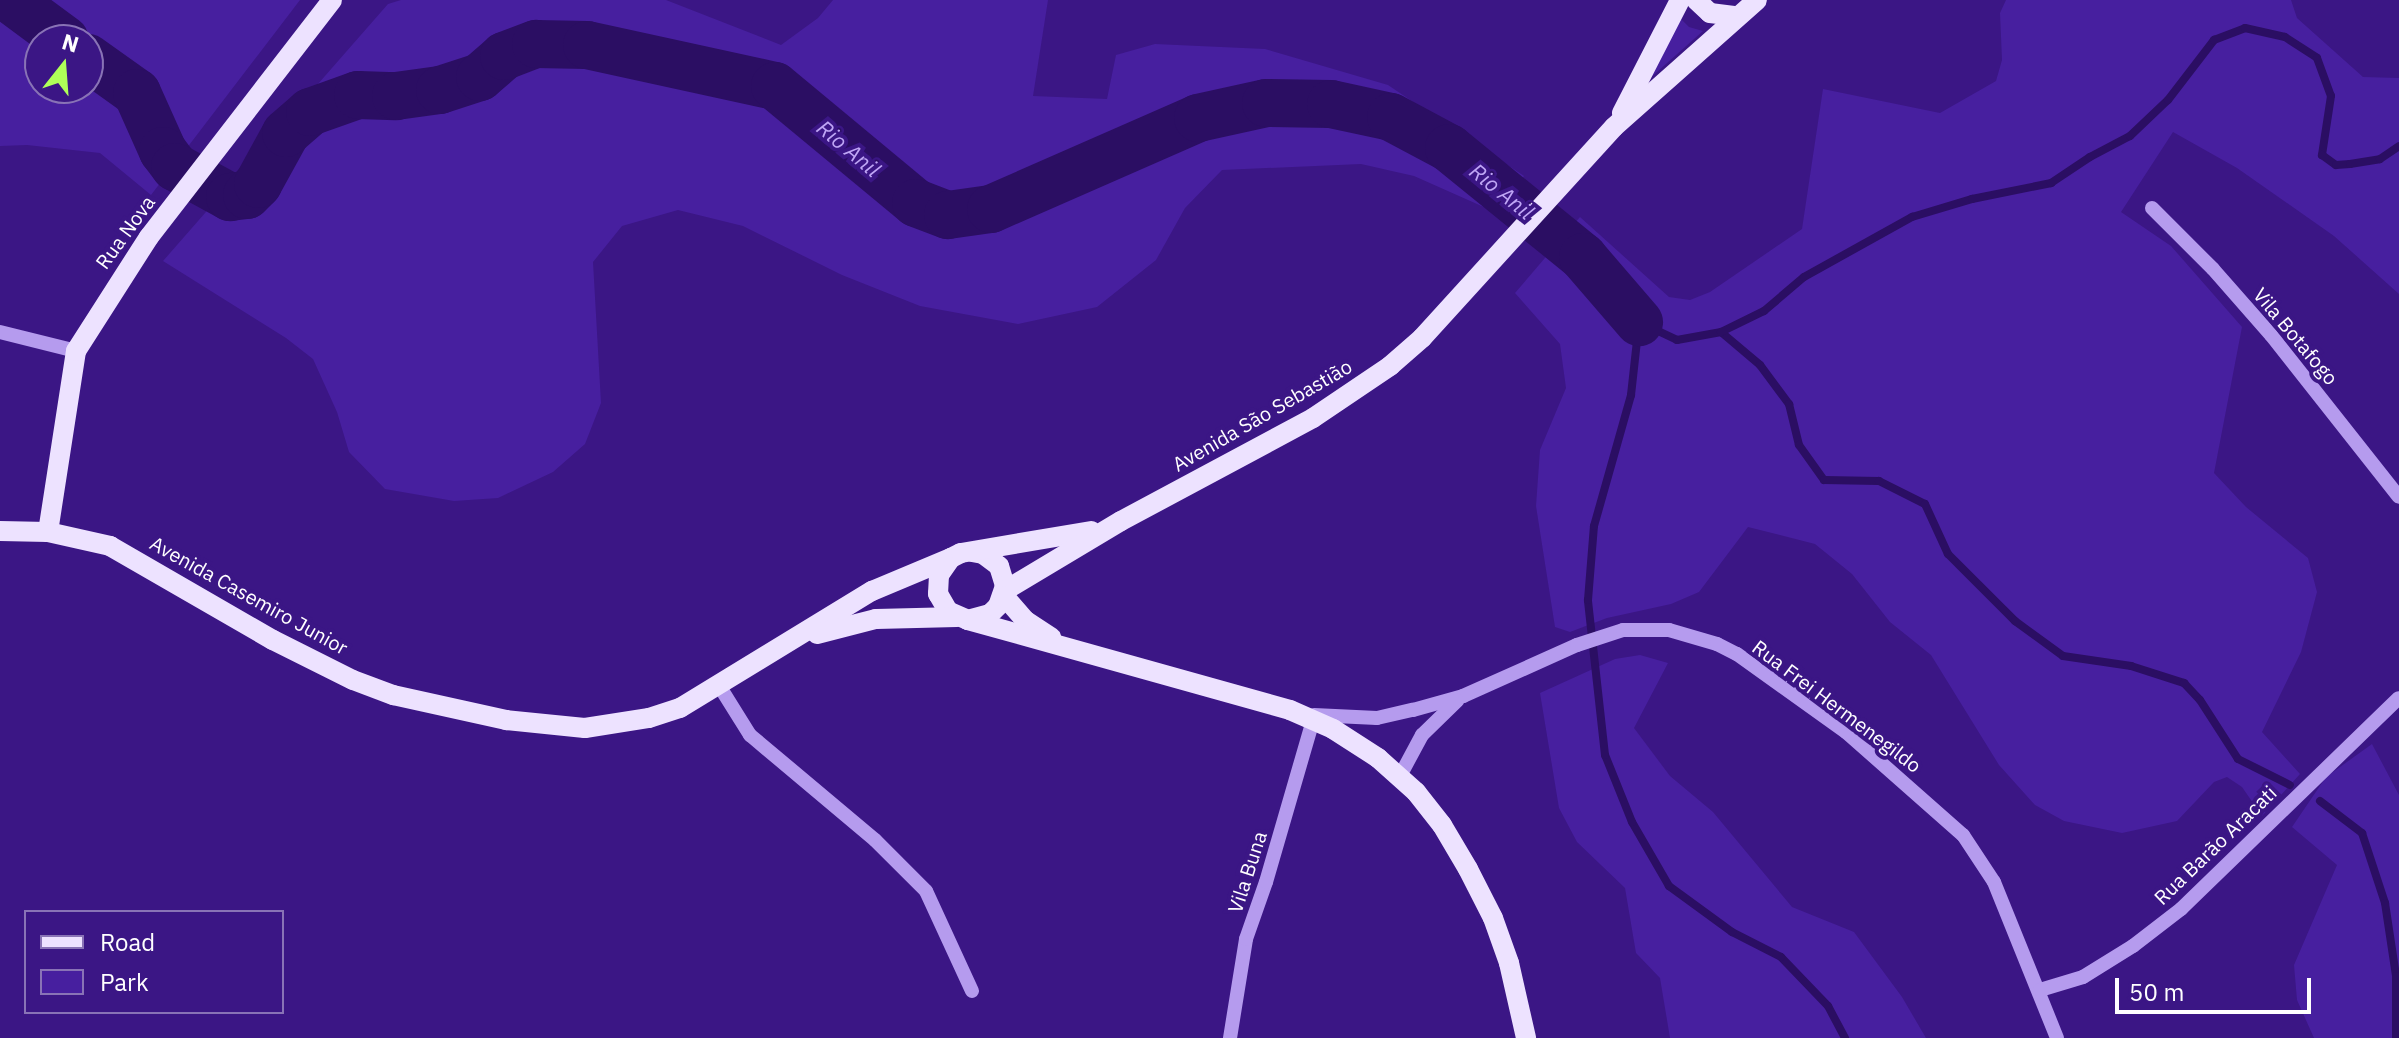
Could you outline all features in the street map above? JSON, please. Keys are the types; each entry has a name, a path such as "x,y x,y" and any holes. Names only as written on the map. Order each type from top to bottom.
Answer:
{"main road":[{"name":"Rua Nova","path":"48,532 76,351 149,237 332,0"},
{"path":"1614,127 1680,0"},
{"path":"1696,0 1710,13 1736,16"},
{"name":"Avenida São Sebastião","path":"1004,593 1121,521 1354,394 1422,338 1614,127 1757,0"},
{"name":"Avenida São Sebastião","path":"972,552 1070,537 1121,521"},
{"name":"Avenida Casemiro Junior","path":"0,531 48,532 110,546 317,663 353,680 436,707 506,720 585,728 649,718 680,708 720,687 872,591 951,558"},
{"path":"1004,593 990,614 962,618 942,604 936,585 943,566 951,558 972,552 983,554 999,566 1004,593 1040,631 1110,660 1290,710 1356,743 1400,776 1442,825 1493,918 1509,963 1526,1038"},
{"name":"Avenida Casemiro Junior","path":"787,646 855,622 897,616 962,618 1110,660"}],"street":[{"name":"Vila Botafogo","path":"2152,208 2213,269 2271,335 2399,497"},
{"path":"0,332 76,351"},
{"name":"Rua Frei Hermenegildo","path":"1290,710 1339,718 1377,718 1463,696 1609,633 1653,629 1684,633 1717,644 1813,707 1891,769 1977,852 1994,882 2057,1038"},
{"path":"720,687 750,735 875,840 926,891 972,991"},
{"name":"Rua Frei Hermenegildo","path":"1400,776 1422,735 1463,696"},
{"name":"Rua Barão Aracati","path":"2040,990 2083,977 2133,946 2181,909 2399,698"},
{"name":"Vila Buna","path":"1230,1038 1246,939 1266,882 1313,720"}],"green space":[{"path":"0,0 300,0 151,195 100,153 27,145 0,146"},
{"path":"401,0 666,0 781,45 818,18 833,0 1048,0 1033,96 1107,99 1116,55 1155,44 1265,49 1388,85 1524,176 1495,212 1414,176 1361,164 1222,170 1185,208 1156,260 1097,307 1018,324 920,306 842,275 743,226 678,210 622,226 593,262 601,403 585,444 553,472 498,498 454,501 385,489 349,452 337,412 313,359 286,338 163,261 388,4"},
{"path":"2006,0 2291,0 2297,18 2363,77 2399,78 2399,294 2334,236 2237,168 2173,132 2121,212 2171,246 2242,327 2214,473 2246,507 2308,558 2317,592 2301,652 2262,732 2300,774 2262,816 2242,787 2227,777 2214,782 2177,821 2122,833 2064,821 2035,805 1999,765 1931,655 1890,622 1852,574 1815,544 1748,527 1699,592 1671,604 1607,618 1570,632 1555,627 1536,506 1540,450 1566,388 1560,344 1515,293 1580,217 1669,297 1690,300 1710,292 1802,229 1823,89 1940,113 1996,81 2002,60 2000,13"},
{"path":"1680,18 1689,27 1703,31 1648,80"},
{"path":"1640,655 1668,663 1634,728 1670,776 1713,812 1792,907 1854,932 1902,997 1926,1038 1670,1038 1660,978 1636,953 1625,888 1577,842 1559,808 1540,693 1615,659"},
{"path":"2372,744 2399,795 2399,1038 2314,1038 2297,1000 2294,965 2337,865 2292,827 2326,777"}],"waterway":[{"name":"Rio Anil","path":"11,0 43,24"},
{"path":"1845,1038 1828,1006 1781,957 1732,932 1669,886 1632,822 1605,755 1588,600 1594,526 1631,395 1639,322 1677,340 1721,332 1764,311 1804,277 1912,217 1972,199 2051,183 2090,157 2130,136 2168,100 2214,40 2245,28 2285,37 2317,58 2331,96 2322,155 2336,165 2350,164 2380,159 2399,146"},
{"name":"Rio Anil","path":"104,69 137,93 163,151 175,167 230,197 247,195 258,184 286,133 310,112 358,95 396,96 440,90 480,77 504,56 536,44 587,45 775,86 916,203 948,215 991,209 1198,118 1266,103 1331,104 1391,117 1449,148 1583,257 1639,322"},
{"path":"1721,332 1760,365 1789,404 1799,445 1824,480 1879,481 1925,504 1948,554 2015,621 2063,656 2131,666 2184,683 2200,700 2238,759 2290,785"},
{"path":"2320,801 2362,833 2385,903 2396,976 2396,1038"}]}
